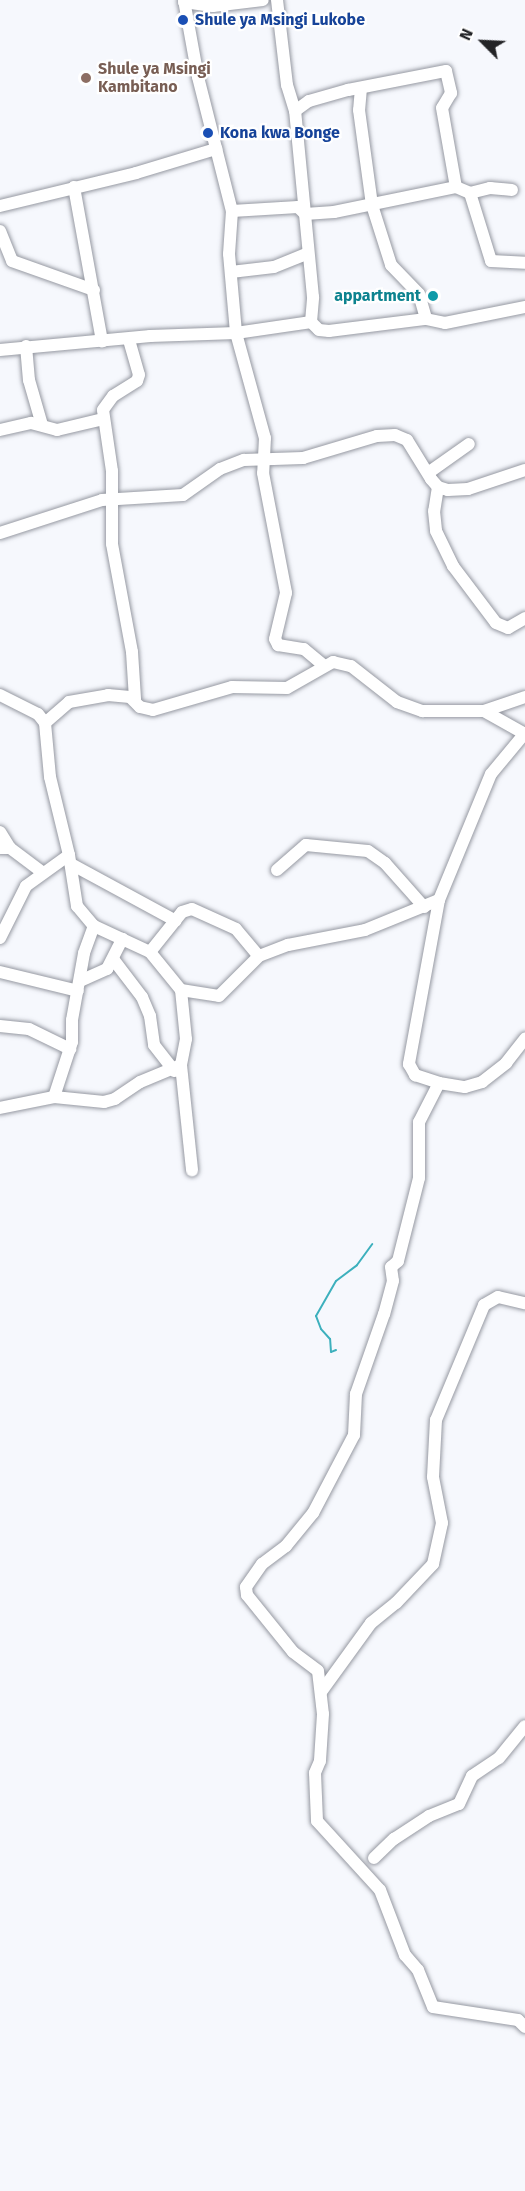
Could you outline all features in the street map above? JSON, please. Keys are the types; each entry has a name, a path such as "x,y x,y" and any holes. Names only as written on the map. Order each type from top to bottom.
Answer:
{"street":[{"path":"263,0 213,6 184,1 232,211 231,272 236,333 265,438 261,457 286,592 276,643 304,649 324,666"},
{"path":"277,0 287,86 295,111 307,254 313,297 311,322 319,330 329,331 426,319 434,324 456,322 525,307"},
{"path":"295,111 309,101 446,70 452,93 442,108 456,187"},
{"path":"361,88 359,110 372,205 391,265 419,294 426,319"},
{"path":"0,206 216,149"},
{"path":"74,187 102,341"},
{"path":"305,214 372,205 456,187 470,193 490,188 512,190"},
{"path":"470,193 491,261 525,263"},
{"path":"232,211 298,207 305,214"},
{"path":"0,231 12,261 94,290"},
{"path":"231,272 280,266 307,254"},
{"path":"0,350 26,346 236,333 311,322"},
{"path":"129,340 139,375 134,384 113,396 103,410 103,419 113,498 112,550 132,652 135,699 140,707 153,710 234,687 287,688 333,662 351,666 397,702 422,711 484,711 524,700"},
{"path":"26,346 29,380 42,425"},
{"path":"0,430 22,423 64,429 103,419"},
{"path":"0,533 113,498 183,495 220,469 261,457 303,458 395,435 417,450 438,487 434,511 436,531 453,566 496,623 508,628 525,618"},
{"path":"428,473 469,444"},
{"path":"438,487 468,489 525,470"},
{"path":"0,695 38,714 45,723 51,783 70,859 75,903 94,926 150,952 181,990 186,1039 178,1068 192,1170"},
{"path":"45,723 69,702 108,695 135,699"},
{"path":"484,711 525,734 491,774 440,900 409,1064 415,1075 439,1083 465,1087 478,1084 500,1069 525,1039"},
{"path":"3,842 42,872"},
{"path":"277,870 306,845 368,851 385,863 424,907"},
{"path":"0,938 22,892 42,872 70,859"},
{"path":"70,859 176,921"},
{"path":"181,990 219,996 259,956 288,945 365,930 440,900"},
{"path":"150,952 182,911 192,909 218,919 242,934 259,956"},
{"path":"54,1096 70,1049 84,953 94,926"},
{"path":"0,972 79,986 107,969 122,939"},
{"path":"113,959 142,997 150,1016 154,1045 178,1068"},
{"path":"0,1026 29,1029 70,1049"},
{"path":"0,1108 54,1096 110,1101 145,1080 178,1068"},
{"path":"439,1083 418,1127 421,1165 417,1187 398,1261 391,1266 393,1281 381,1323 356,1394 352,1441 307,1522 286,1546 262,1564 246,1587 246,1595 293,1652 318,1671 321,1692 321,1761 315,1773 314,1794 317,1821 380,1890 405,1955 418,1970 433,2007 518,2020 525,2027"},
{"path":"321,1692 371,1623 396,1603 433,1564 442,1523 433,1477 436,1420 484,1305 498,1297 525,1303"},
{"path":"374,1858 394,1839 429,1816 459,1804 472,1776 499,1758 525,1726"}],"waterway":[{"path":"336,1350 331,1352 330,1339 321,1329 316,1316 336,1281 357,1265 372,1244"}],"place":[{"name":"Shule ya Msingi Lukobe","path":"183,20"},
{"name":"Shule ya Msingi Kambitano","path":"86,78"},
{"name":"Kona kwa Bonge","path":"208,133"},
{"name":"appartment","path":"433,296"}]}
